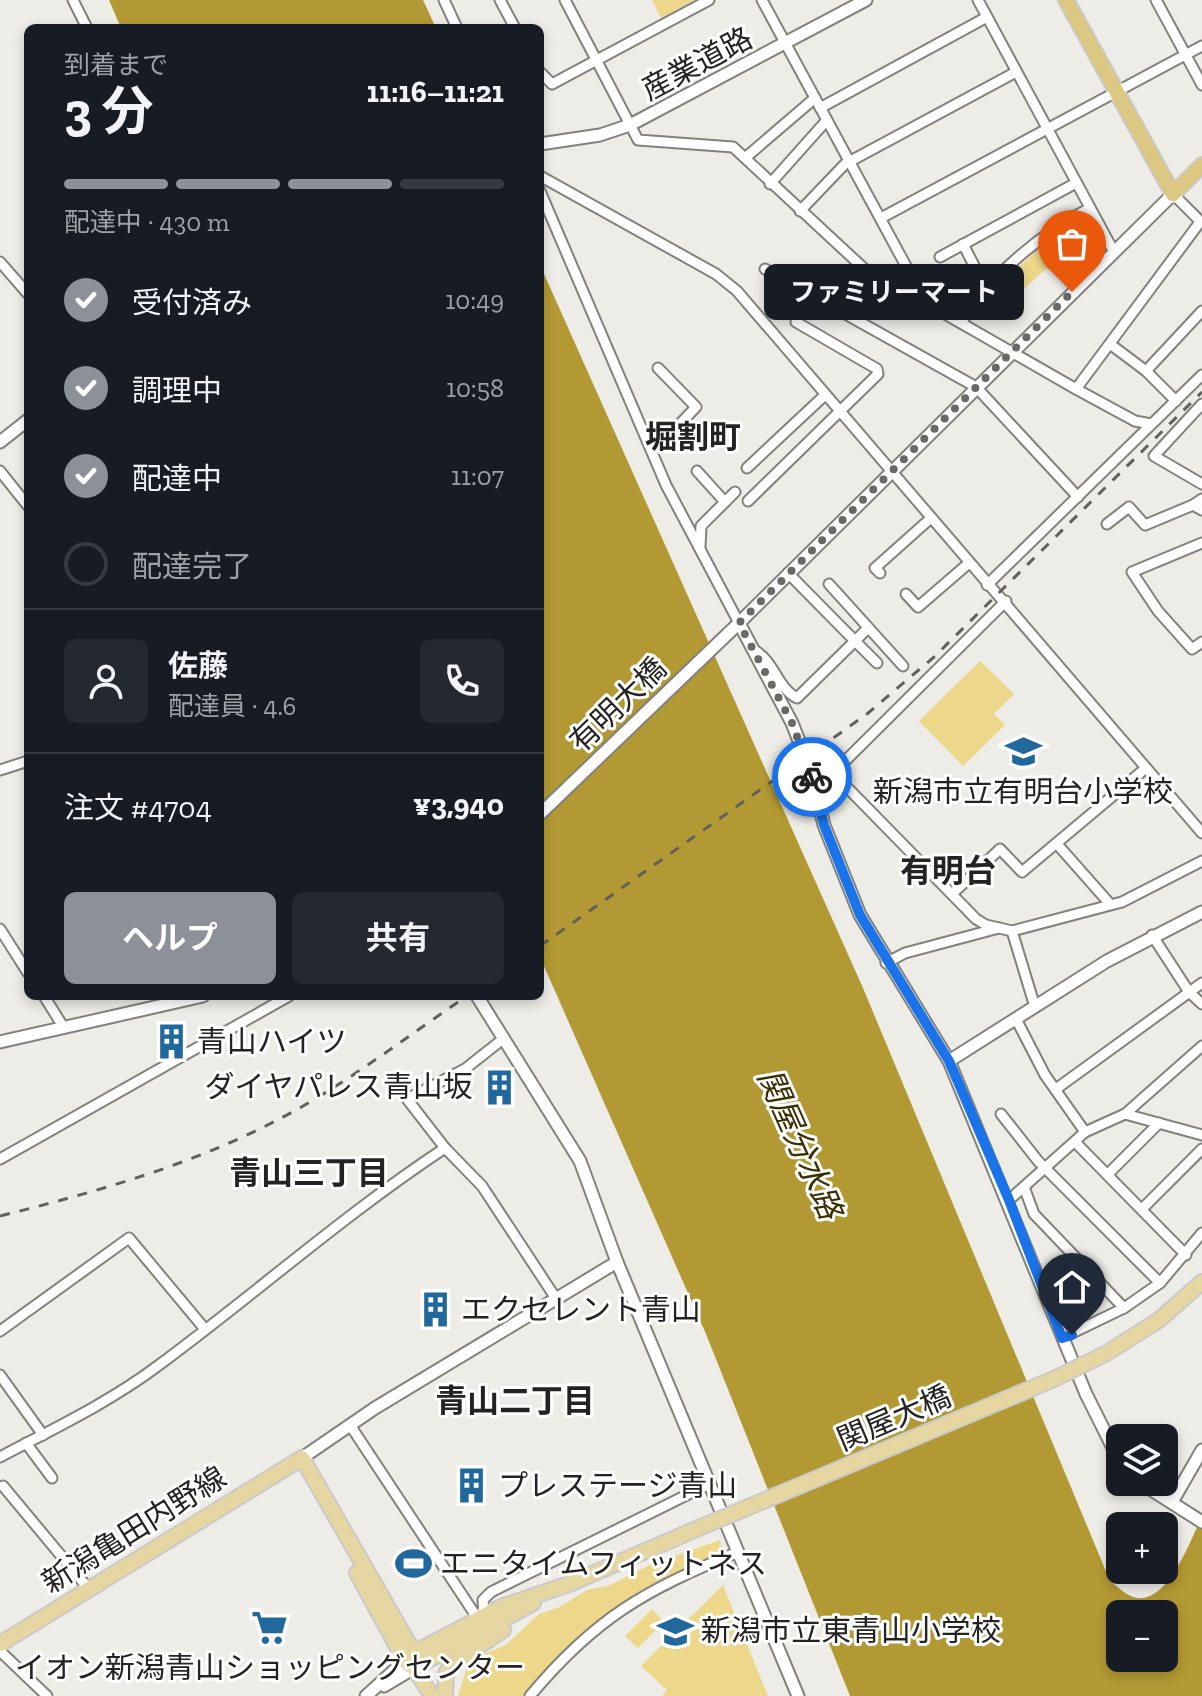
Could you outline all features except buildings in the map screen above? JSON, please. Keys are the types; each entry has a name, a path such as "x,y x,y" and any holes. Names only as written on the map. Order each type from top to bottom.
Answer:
{"highway":[{"path":"1066,0 1173,194 1200,171"}],"main road":[{"name":"関屋大橋","path":"569,1584 1054,1379 1105,1354 1159,1320 1202,1282"},
{"name":"新潟亀田内野線","path":"0,1644 299,1460"},
{"path":"299,1460 432,1696"},
{"path":"411,1660 481,1617 569,1584"},
{"path":"411,1660 569,1584"},
{"path":"445,1696 446,1673 451,1665 505,1629 534,1603"}],"street":[{"path":"73,0 85,24"},
{"path":"444,0 455,24"},
{"path":"500,0 513,24"},
{"path":"544,76 552,84 709,0"},
{"path":"762,0 926,303 1135,421 1151,424"},
{"name":"産業道路","path":"544,143 600,135 630,125 866,0"},
{"path":"978,0 1114,252"},
{"path":"1156,0 1202,85"},
{"path":"568,1 596,61 630,125 642,141 724,144 733,147 885,288 903,296 921,296"},
{"path":"745,158 818,103 987,17"},
{"path":"881,218 1202,46"},
{"path":"800,211 849,162 1016,72"},
{"path":"770,184 827,120"},
{"path":"544,178 716,274 737,291 1202,833"},
{"path":"940,257 1076,183"},
{"path":"1076,389 1201,222 1173,194"},
{"name":"有明大橋","path":"544,810 1173,194"},
{"path":"544,201 626,399 734,627 754,650 792,723 810,769 824,825 860,915 886,963 949,1061 1009,1200 1062,1338 1106,1432"},
{"path":"961,323 977,296 1061,223 1090,208"},
{"path":"963,244 986,289"},
{"path":"0,262 24,289"},
{"path":"765,269 976,387 1078,497"},
{"path":"1146,371 1202,311"},
{"path":"748,501 878,374 877,369 796,322"},
{"path":"1110,344 1146,371 1176,401"},
{"path":"658,368 696,407 677,427"},
{"path":"987,585 1202,375"},
{"path":"747,468 825,395"},
{"path":"1202,404 1154,456 1202,484"},
{"path":"0,442 24,423"},
{"path":"0,471 24,501"},
{"path":"697,471 725,502"},
{"path":"700,550 701,526 735,492"},
{"path":"1107,524 1129,507 1145,525 1199,505"},
{"path":"880,573 875,568 931,518"},
{"path":"1202,543 1132,572 1158,611 1192,649 1202,642"},
{"path":"906,594 918,607 969,563"},
{"path":"788,573 877,663"},
{"path":"829,584 903,666"},
{"path":"1006,601 833,773 976,919 999,928 1012,931 1110,904 1202,861"},
{"path":"754,650 767,658 788,693 797,698 868,628"},
{"path":"0,770 24,762"},
{"path":"952,894 1000,849 1022,872 1146,768"},
{"path":"1057,844 1110,904"},
{"path":"949,1061 1152,935 1202,912"},
{"path":"886,963 905,953 999,928"},
{"path":"0,929 24,967"},
{"path":"1012,931 1035,1007"},
{"path":"1152,935 1189,992 1202,1004"},
{"path":"1056,1089 1202,983"},
{"path":"46,1000 64,1028"},
{"path":"0,1042 186,1000"},
{"path":"0,1159 282,1000"},
{"path":"479,1001 580,1161 617,1262 798,1696"},
{"path":"1016,1019 1085,1132"},
{"path":"503,1039 465,1069 407,1099 445,1148 482,1186 555,1297"},
{"path":"1009,1200 1085,1132 1125,1114 1202,1046"},
{"path":"1001,1114 1045,1168 1160,1283"},
{"path":"1125,1114 1202,1135"},
{"path":"1109,1173 1159,1123"},
{"path":"1075,1142 1109,1173 1186,1255"},
{"path":"0,1457 43,1435 157,1366 445,1148"},
{"path":"1143,1208 1202,1149"},
{"path":"1024,1187 1034,1214 1124,1308"},
{"path":"1062,1338 1124,1308 1160,1283 1202,1233"},
{"path":"0,1331 129,1238 204,1328"},
{"path":"299,1460 555,1297 617,1262"},
{"path":"0,1375 43,1435"},
{"path":"350,1425 481,1617"},
{"path":"26,1443 52,1478"},
{"path":"1172,1502 1202,1450"},
{"path":"481,1617 483,1600 491,1592 709,1484"},
{"path":"3,1486 88,1588"},
{"path":"1162,1496 1198,1520"},
{"path":"530,1696 540,1692 574,1645 620,1608 674,1578 738,1552"},
{"path":"0,1651 47,1696"},
{"path":"367,1696 411,1660"}],"shaded area":[{"path":"652,0 694,0 661,18"},
{"path":"1058,231 1071,246 1015,297 1000,284"},
{"path":"980,661 1014,694 994,714 1005,725 963,766 919,721"},
{"path":"720,1540 722,1556 667,1583 615,1614 568,1652 526,1696 458,1696 469,1661 507,1644 539,1614 560,1607 587,1590 608,1586 652,1564"},
{"path":"723,1585 768,1696 662,1696 667,1690 641,1666"},
{"path":"652,1609 664,1622 638,1648 625,1636"}],"water":[{"path":"109,0 423,0 434,24 119,24"},
{"name":"関屋分水路","path":"544,274 863,988 1106,1571 1106,1584 1114,1584 1137,1598 1148,1597 1164,1584 1178,1584 1178,1566 1202,1517 1202,1696 850,1696 706,1334 544,966"}],"railway":[{"path":"544,943 867,714 934,657 1202,392"},
{"path":"0,1216 120,1183 236,1140 330,1090 461,1000"}],"way so far":[{"path":"812,777 792,723 739,623 1072,292"}],"place":[{"name":"ファミリーマート","path":"1072,292"},
{"name":"新潟市立有明台小学校","path":"1023,751"},
{"name":"青山ハイツ","path":"171,1042"},
{"name":"ダイヤパレス青山坂","path":"499,1087"},
{"name":"エクセレント青山","path":"435,1310"},
{"name":"プレステージ青山","path":"472,1486"},
{"name":"エニタイムフィットネス","path":"414,1564"},
{"name":"イオン新潟青山ショッピングセンター","path":"270,1627"},
{"name":"新潟市立東青山小学校","path":"675,1631"}],"district":[{"name":"堀割町","path":"693,437"},
{"name":"有明台","path":"948,871"},
{"name":"青山三丁目","path":"309,1173"},
{"name":"青山二丁目","path":"515,1401"}],"route":[{"path":"812,777 824,825 860,915 886,963 949,1061 1009,1200 1062,1338 1072,1335"}]}
